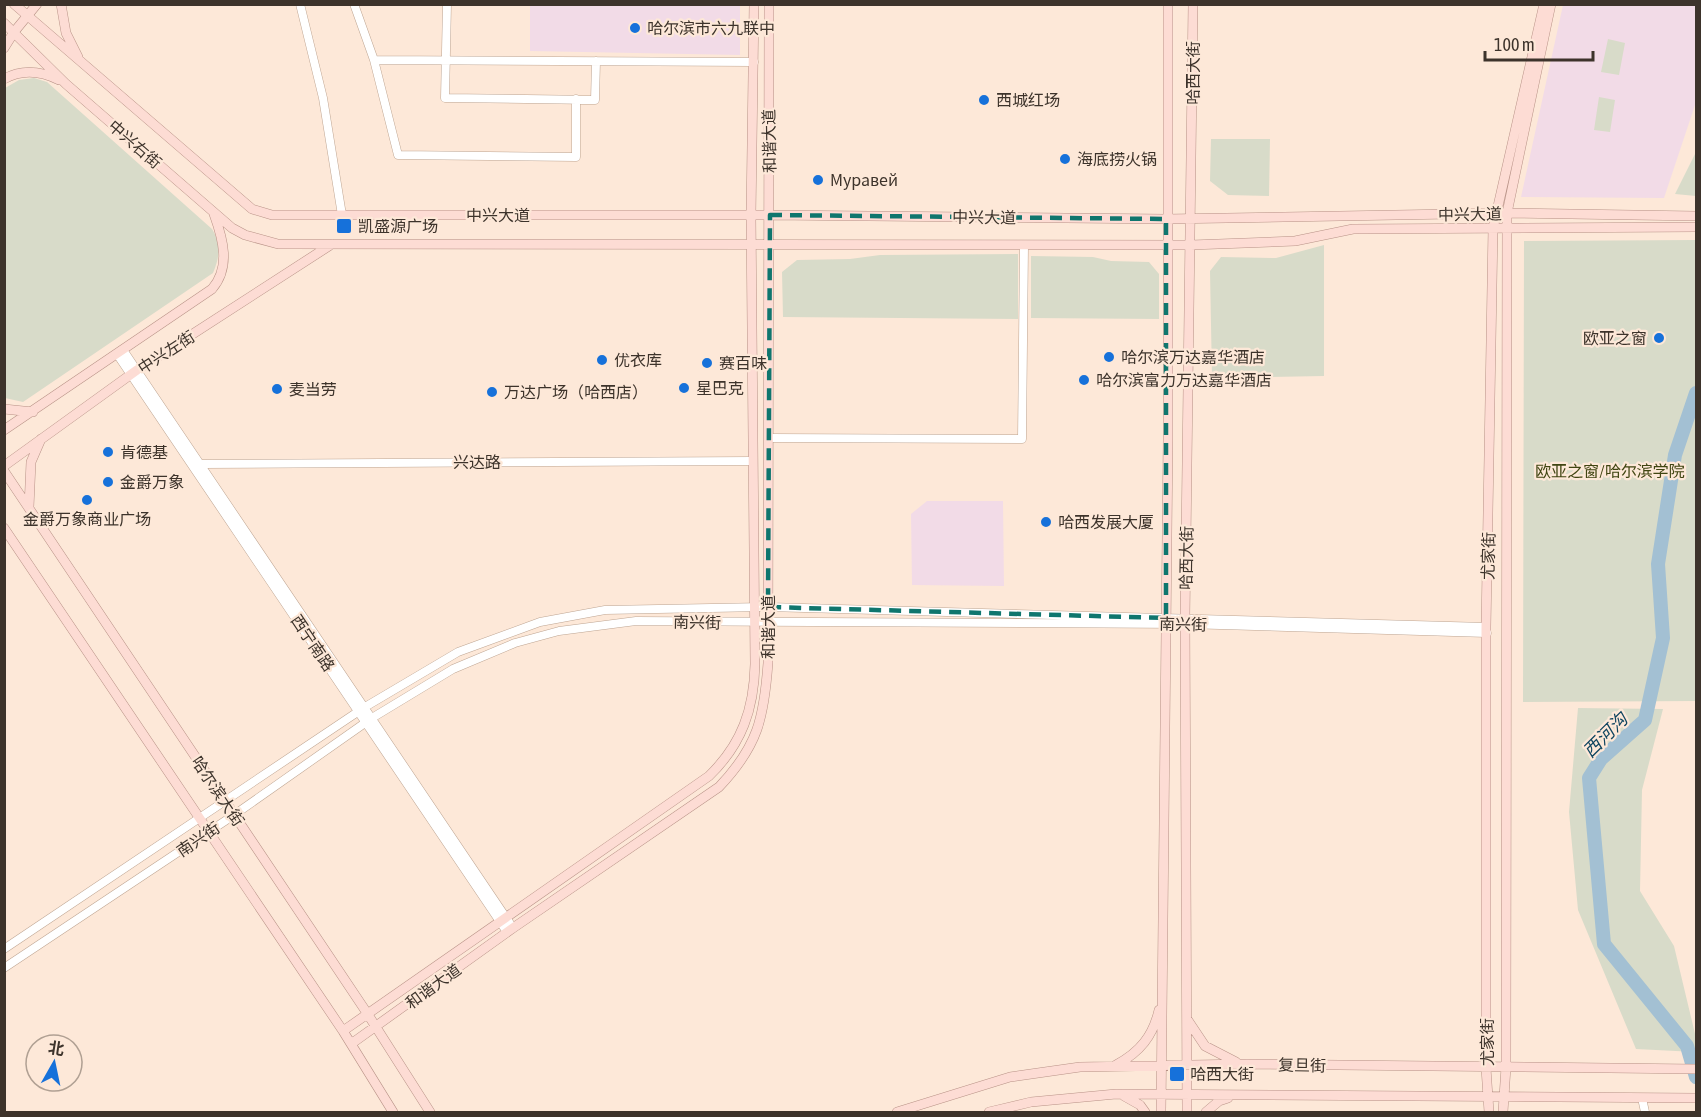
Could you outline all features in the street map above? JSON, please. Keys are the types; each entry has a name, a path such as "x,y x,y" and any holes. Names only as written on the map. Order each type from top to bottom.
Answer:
{"main road":[{"name":"中兴右街","path":"14,4 252,209 272,214"},
{"path":"4,48 37,4"},
{"path":"61,4 66,33 82,64"},
{"name":"和谐大道","path":"343,1031 709,776 728,756 746,726 752,703 755,623 751,215 754,4"},
{"name":"和谐大道","path":"351,1044 510,930 718,787 738,767 753,741 763,716 768,663 771,243 769,4"},
{"name":"哈西大街","path":"1161,1113 1166,621 1168,4"},
{"name":"哈西大街","path":"1187,1113 1185,1065 1185,620 1193,4"},
{"name":"尤家街","path":"1489,1113 1486,1068 1487,630 1493,228 1544,4"},
{"name":"尤家街","path":"1503,1113 1506,1067 1506,436 1509,228 1507,213 1551,4"},
{"name":"中兴右街","path":"4,23 66,84 213,212 245,235 278,244"},
{"path":"4,79 13,74 32,72 51,76 66,84"},
{"name":"中兴左街","path":"4,430 212,289 218,282 224,250 213,212"},
{"name":"中兴大道","path":"272,214 1166,219 1496,213 1696,216"},
{"name":"中兴大道","path":"278,244 1191,245 1295,241 1353,229 1696,227"},
{"name":"中兴左街","path":"4,466 134,372 332,244"},
{"path":"4,409 33,412"},
{"path":"29,509 32,462 41,438"},
{"name":"哈尔滨大街","path":"4,471 368,1013 430,1113"},
{"name":"哈尔滨大街","path":"4,528 343,1031 393,1113"},
{"path":"1114,1066 1136,1052 1148,1040 1163,996"},
{"path":"1186,1016 1205,1046 1229,1060 1247,1064"},
{"name":"复旦街","path":"897,1113 1010,1077 1059,1069 1162,1064 1247,1064 1696,1069"},
{"path":"1116,1094 1130,1098 1145,1113"},
{"name":"复旦街","path":"989,1113 1031,1102 1116,1094 1696,1098"},
{"path":"1206,1113 1219,1101 1239,1096"}],"street":[{"path":"300,4 323,98 342,215"},
{"path":"354,4 374,60 398,155 576,157 576,99"},
{"path":"447,4 445,98 596,100 596,61"},
{"path":"374,60 754,62"},
{"path":"769,438 1022,439 1024,245"},
{"name":"西宁南路","path":"120,352 362,708"},
{"name":"西宁南路","path":"134,372 201,464 510,930"},
{"name":"兴达路","path":"201,464 753,461"},
{"name":"南兴街","path":"4,948 362,708 458,652 540,622 605,610 754,607 1166,621"},
{"name":"南兴街","path":"4,968 209,832 369,720 464,663 515,643 559,631 636,621 755,623 1185,620 1487,630"},
{"path":"1642,1098 1646,1113"}],"highlighted area":[{"path":"770,215 1166,219 1166,618 768,607"}],"shaded area":[{"name":"哈尔滨市六九联中","path":"530,5 740,5 740,55 530,51"},
{"path":"1563,5 1696,5 1696,102 1664,198 1521,197"},
{"path":"927,501 1003,501 1004,586 912,585 911,514"}],"green space":[{"path":"1608,39 1625,43 1619,75 1601,72"},
{"path":"34,78 47,82 212,229 219,250 213,273 23,402 5,398 5,88 19,80"},
{"path":"1599,97 1615,100 1610,132 1594,130"},
{"path":"1211,139 1270,139 1269,196 1228,195 1210,181"},
{"path":"1696,152 1696,196 1675,194"},
{"name":"欧亚之窗/哈尔滨学院","path":"1696,240 1696,701 1523,702 1524,241"},
{"path":"1324,245 1324,376 1212,378 1210,271 1221,257 1276,258"},
{"path":"1018,254 1018,319 783,317 782,272 797,260 850,259 880,255"},
{"path":"1031,256 1093,257 1111,261 1149,262 1159,274 1159,319 1031,318"},
{"path":"1578,708 1663,709 1642,790 1640,891 1674,946 1696,1038 1696,1052 1636,1049 1578,910 1569,812"}],"waterway":[{"name":"西河沟","path":"1696,393 1675,455 1658,564 1663,638 1645,720 1601,759 1589,778 1604,944 1687,1046 1696,1077"}],"place":[{"name":"哈尔滨市六九联中","path":"635,28"},
{"name":"西城红场","path":"984,100"},
{"name":"海底捞火锅","path":"1065,159"},
{"name":"Муравей","path":"818,180"},
{"name":"凯盛源广场","path":"344,226"},
{"name":"欧亚之窗","path":"1659,338"},
{"name":"哈尔滨万达嘉华酒店","path":"1109,357"},
{"name":"优衣库","path":"602,360"},
{"name":"赛百味","path":"707,363"},
{"name":"哈尔滨富力万达嘉华酒店","path":"1084,380"},
{"name":"星巴克","path":"684,388"},
{"name":"麦当劳","path":"277,389"},
{"name":"万达广场（哈西店）","path":"492,392"},
{"name":"肯德基","path":"108,452"},
{"name":"金爵万象","path":"108,482"},
{"name":"金爵万象商业广场","path":"87,500"},
{"name":"哈西发展大厦","path":"1046,522"},
{"name":"哈西大街","path":"1177,1074"}]}
